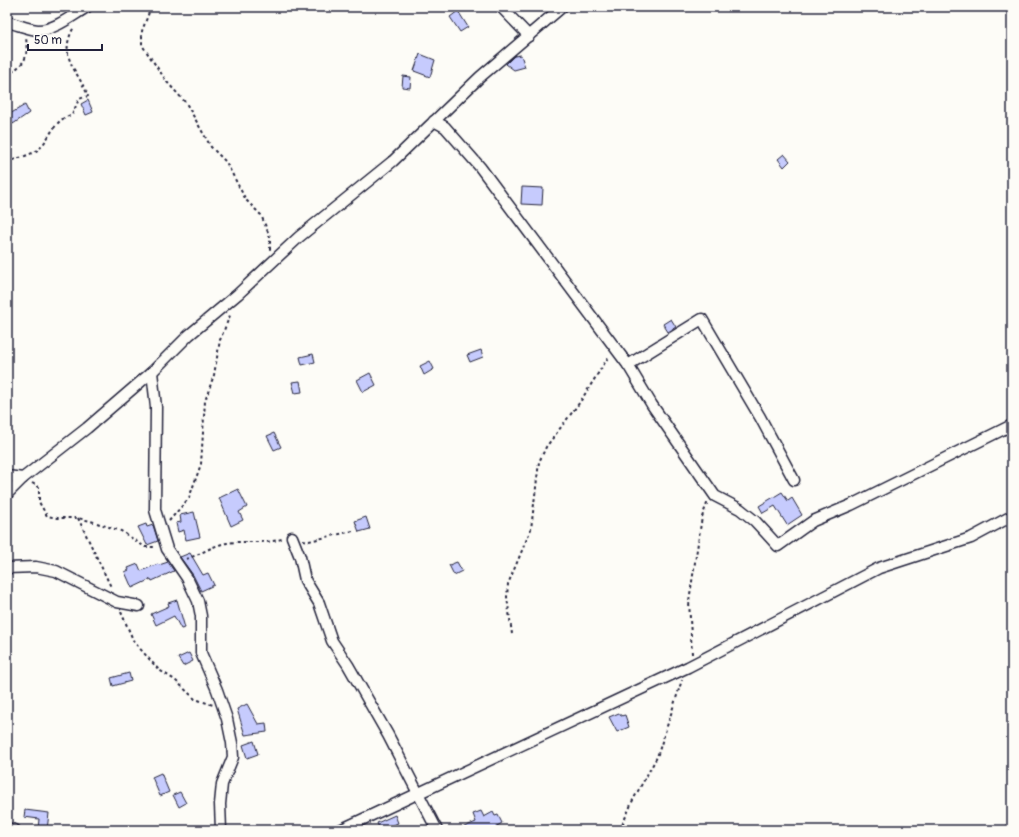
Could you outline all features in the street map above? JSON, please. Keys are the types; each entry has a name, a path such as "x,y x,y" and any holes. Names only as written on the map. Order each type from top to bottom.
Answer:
{"street":[{"path":"7,22 26,28 39,30 49,28 87,7"},
{"path":"501,7 528,36"},
{"path":"7,494 23,478 87,428 152,372 189,335 238,294 300,237 392,161 480,77 562,7"},
{"path":"434,121 445,127 480,166 628,366 652,405 715,496 740,509 750,517 778,546 813,521 851,505 1012,425"},
{"path":"628,366 702,319 760,416 794,480"},
{"path":"152,372 156,407 155,510 167,549 177,562 198,601 201,616 201,653 223,708 232,743 233,757 222,784 220,804 221,830"},
{"path":"7,476 23,478"},
{"path":"340,830 417,792 688,667 879,568 971,538 1012,516"},
{"path":"292,537 300,557 306,580 319,603 332,641 357,680 437,830"},
{"path":"7,568 36,567 56,571 117,602 139,606"},
{"path":"7,828 15,830"}],"path":[{"path":"151,7 142,31 142,45 168,82 186,103 211,146 226,162 246,200 263,219 270,237 270,250 267,267"},
{"path":"7,162 41,148 47,136 62,118 72,115 80,99 88,96 67,55 67,43 75,25"},
{"path":"7,76 21,65 27,56 26,28"},
{"path":"162,530 189,498 201,464 205,401 214,375 220,340 232,310"},
{"path":"512,634 507,597 508,584 531,528 539,462 544,450 580,402 614,348"},
{"path":"23,478 40,486 39,502 47,516 57,518 78,518 121,531 145,547 167,549"},
{"path":"78,518 134,642 159,670 175,680 195,699 223,708"},
{"path":"177,562 228,542 274,540 287,536 309,541 354,531"}],"building":[{"path":"458,11 468,27 460,32 450,17"},
{"path":"420,54 435,60 430,77 414,71"},
{"path":"521,55 525,67 514,70 506,64 514,56"},
{"path":"403,76 411,77 410,88 402,87"},
{"path":"88,100 93,112 86,115 81,104"},
{"path":"25,105 29,113 13,124 8,115"},
{"path":"784,154 790,161 784,167 778,159"},
{"path":"522,187 543,188 542,205 521,204"},
{"path":"671,319 676,327 668,332 663,324"},
{"path":"481,350 483,357 470,362 467,355"},
{"path":"313,354 315,362 302,365 300,357"},
{"path":"430,361 434,369 424,375 420,366"},
{"path":"370,373 376,385 363,392 357,380"},
{"path":"300,381 302,392 295,393 292,382"},
{"path":"274,433 281,447 274,450 267,436"},
{"path":"238,489 247,507 239,512 243,520 231,526 219,498"},
{"path":"782,492 788,501 792,498 802,515 787,525 775,506 763,513 759,506"},
{"path":"194,512 200,537 186,540 184,530 178,532 176,523 181,522 180,515"},
{"path":"366,517 370,529 359,532 355,521"},
{"path":"146,524 147,527 153,525 158,541 147,545 138,527"},
{"path":"190,553 203,575 208,573 214,585 201,591 193,575 180,557"},
{"path":"168,562 174,571 152,581 151,579 132,588 125,572 129,570 128,568 138,564 141,571 158,564"},
{"path":"457,562 462,571 454,575 449,565"},
{"path":"177,600 185,628 181,629 174,616 156,625 151,614 169,606 168,603"},
{"path":"189,653 193,661 183,666 178,658"},
{"path":"129,673 131,681 113,686 111,678"},
{"path":"247,704 258,724 266,723 267,732 245,735 237,709"},
{"path":"619,713 621,716 625,715 629,727 617,732 609,717"},
{"path":"254,741 258,754 247,758 243,745"},
{"path":"161,773 169,792 160,796 152,777"},
{"path":"180,792 186,803 179,807 173,795"},
{"path":"25,810 49,813 47,830 38,829 39,819 24,817"},
{"path":"481,811 484,817 493,812 495,816 498,815 502,823 497,826 498,830 457,830 476,822 473,814"},
{"path":"395,815 398,823 380,830 377,823"}]}
